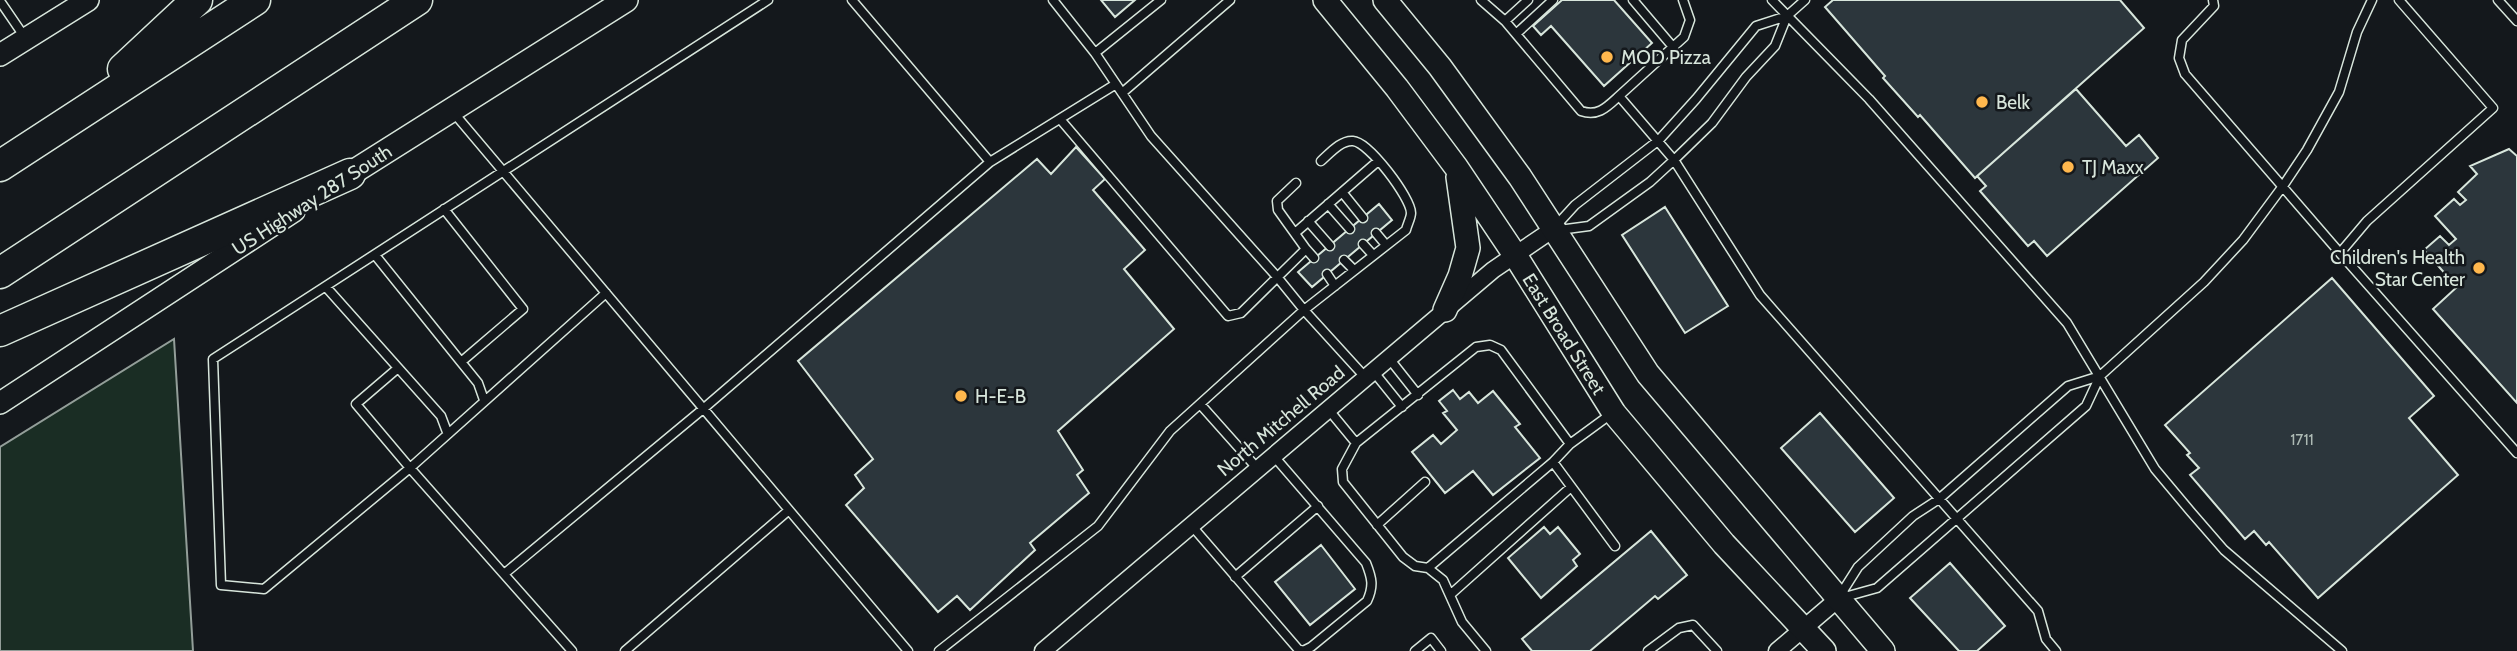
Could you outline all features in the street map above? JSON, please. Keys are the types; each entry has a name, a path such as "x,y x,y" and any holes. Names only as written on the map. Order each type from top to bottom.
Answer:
{"highway":[{"path":"67,122 197,0"},
{"path":"0,166 255,0"},
{"path":"0,273 417,0"},
{"path":"0,331 350,174"}],"main road":[{"name":"US Highway 287 South","path":"350,174 626,0"},
{"name":"East Broad Street","path":"1325,0 1456,167 1614,413 1724,544 1824,651"},
{"path":"1385,0 1448,78 1520,177 1648,374 1883,651"},
{"path":"1445,310 1460,276 1468,248 1456,167"}],"street":[{"path":"0,55 88,0"},
{"name":"US Highway 287 South","path":"0,403 350,174"},
{"name":"North Mitchell Road","path":"1043,651 1493,270 1552,230"},
{"path":"1777,651 1838,599"}],"lane":[{"path":"606,293 447,432 410,468 264,589 221,585 213,359 768,0"},
{"path":"852,0 990,162"},
{"path":"1053,0 1095,52 1151,136 1304,310 1402,407"},
{"path":"1095,52 1161,0"},
{"path":"1122,93 1230,0"},
{"path":"1481,0 1505,21 1581,111 1591,114 1603,110 1684,37 1690,20 1683,0"},
{"path":"1505,21 1528,0"},
{"path":"1516,34 1553,0"},
{"path":"1633,0 1673,47"},
{"path":"1772,0 1869,99 2067,323 2155,469 2224,550 2342,651"},
{"path":"1552,230 1575,205 1660,140 1756,26 1787,16 1805,0"},
{"path":"2213,0 2214,6 2182,40 2179,58 2185,74 2517,453"},
{"path":"1838,599 1877,589 2086,406 2100,376 2204,282 2243,240 2307,150 2339,92 2357,32 2372,0"},
{"path":"2340,253 2367,221 2493,108 2399,0"},
{"path":"2498,0 2517,21"},
{"path":"0,1 26,39"},
{"path":"1552,230 1589,226 1650,182 1712,122 1746,77 1775,46 1787,16"},
{"path":"504,574 703,409 990,162 1116,84"},
{"path":"1619,96 1660,140 1760,295 2038,611 2046,639 2056,651"},
{"path":"452,110 908,651"},
{"path":"1060,118 1228,316 1241,313 1307,249"},
{"path":"939,651 1098,526 1170,431 1304,310 1406,230 1411,214 1407,199 1361,143 1350,140 1321,161"},
{"path":"1295,233 1378,161"},
{"path":"1296,183 1277,201 1278,211 1314,258"},
{"path":"1342,192 1363,218"},
{"path":"1328,204 1350,229"},
{"path":"444,209 523,309 461,362"},
{"path":"1308,221 1330,246"},
{"path":"1376,233 1386,245"},
{"path":"1363,244 1373,256"},
{"path":"375,255 478,383 484,400"},
{"path":"1344,260 1354,270"},
{"path":"1327,274 1335,286"},
{"path":"326,287 441,416 447,432"},
{"path":"1486,651 1462,622 1443,580 1429,568 1415,566 1403,557 1343,482 1342,469 1356,443 1476,347 1490,345 1501,350 1570,444"},
{"path":"1388,357 1418,395"},
{"path":"398,368 356,404 572,651"},
{"path":"1838,599 1857,567 1913,516 1939,499 2068,386 2100,376"},
{"path":"1200,404 1257,468"},
{"path":"1328,409 1356,443"},
{"path":"1429,568 1553,462 1570,444 1600,420 1614,413"},
{"path":"1191,526 1297,649 1303,651 1311,647 1367,601 1373,579 1366,563 1273,455"},
{"path":"1553,462 1615,545"},
{"path":"1377,526 1425,482"},
{"path":"1450,595 1571,487"},
{"path":"1236,577 1318,506"},
{"path":"625,651 789,510"},
{"path":"1648,651 1679,628 1693,625 1717,651"},
{"path":"1415,651 1431,638 1441,651"}],"green space":[{"path":"174,339 193,651 0,651 0,447"}],"building":[{"path":"1101,0 1135,0 1115,17"},
{"path":"1562,0 1614,0 1652,43 1604,86 1551,26 1541,35 1533,26"},
{"name":"Belk","path":"1833,0 2120,0 2144,28 1975,178 1920,115 1918,117 1883,78 1885,76 1825,7"},
{"name":"TJ Maxx","path":"2076,89 2126,146 2139,135 2158,158 2047,256 2034,241 2028,246 1980,191 1986,186 1977,176"},
{"name":"H-E-B","path":"1076,147 1105,179 1093,190 1145,250 1124,269 1174,329 1058,431 1083,470 1077,475 1089,493 1030,543 1035,550 970,610 957,596 938,612 846,505 864,488 855,475 873,459 798,361 1037,159 1051,174"},
{"name":"Children's Health Star Center","path":"2509,149 2517,156 2517,403 2433,309 2457,287 2424,250 2440,236 2449,245 2456,239 2435,216 2454,199 2460,205 2466,200 2458,192 2477,174 2470,166"},
{"path":"1379,204 1392,220 1312,287 1298,272"},
{"path":"1665,207 1728,306 1685,333 1622,235"},
{"path":"2332,278 2434,396 2409,418 2458,475 2318,598 2269,542 2266,545 2254,531 2245,539 2190,475 2199,468 2187,455 2190,453 2165,425"},
{"path":"1453,390 1460,399 1469,392 1478,403 1493,391 1520,424 1515,427 1540,458 1493,495 1473,471 1445,493 1412,452 1433,435 1441,444 1457,430 1443,413 1447,411 1439,401"},
{"path":"1820,413 1894,498 1855,532 1781,448"},
{"path":"1544,527 1550,534 1558,527 1580,554 1573,560 1577,566 1541,598 1508,558"},
{"path":"1651,531 1687,575 1658,599 1655,596 1590,651 1532,651 1522,639"},
{"path":"1321,545 1355,589 1310,625 1275,582"},
{"path":"1950,563 2005,626 1977,651 1959,651 1910,598"}],"place":[{"name":"MOD Pizza","path":"1607,57"},
{"name":"Belk","path":"1982,102"},
{"name":"TJ Maxx","path":"2068,167"},
{"name":"Children's Health Star Center","path":"2479,268"},
{"name":"H-E-B","path":"961,396"}]}
